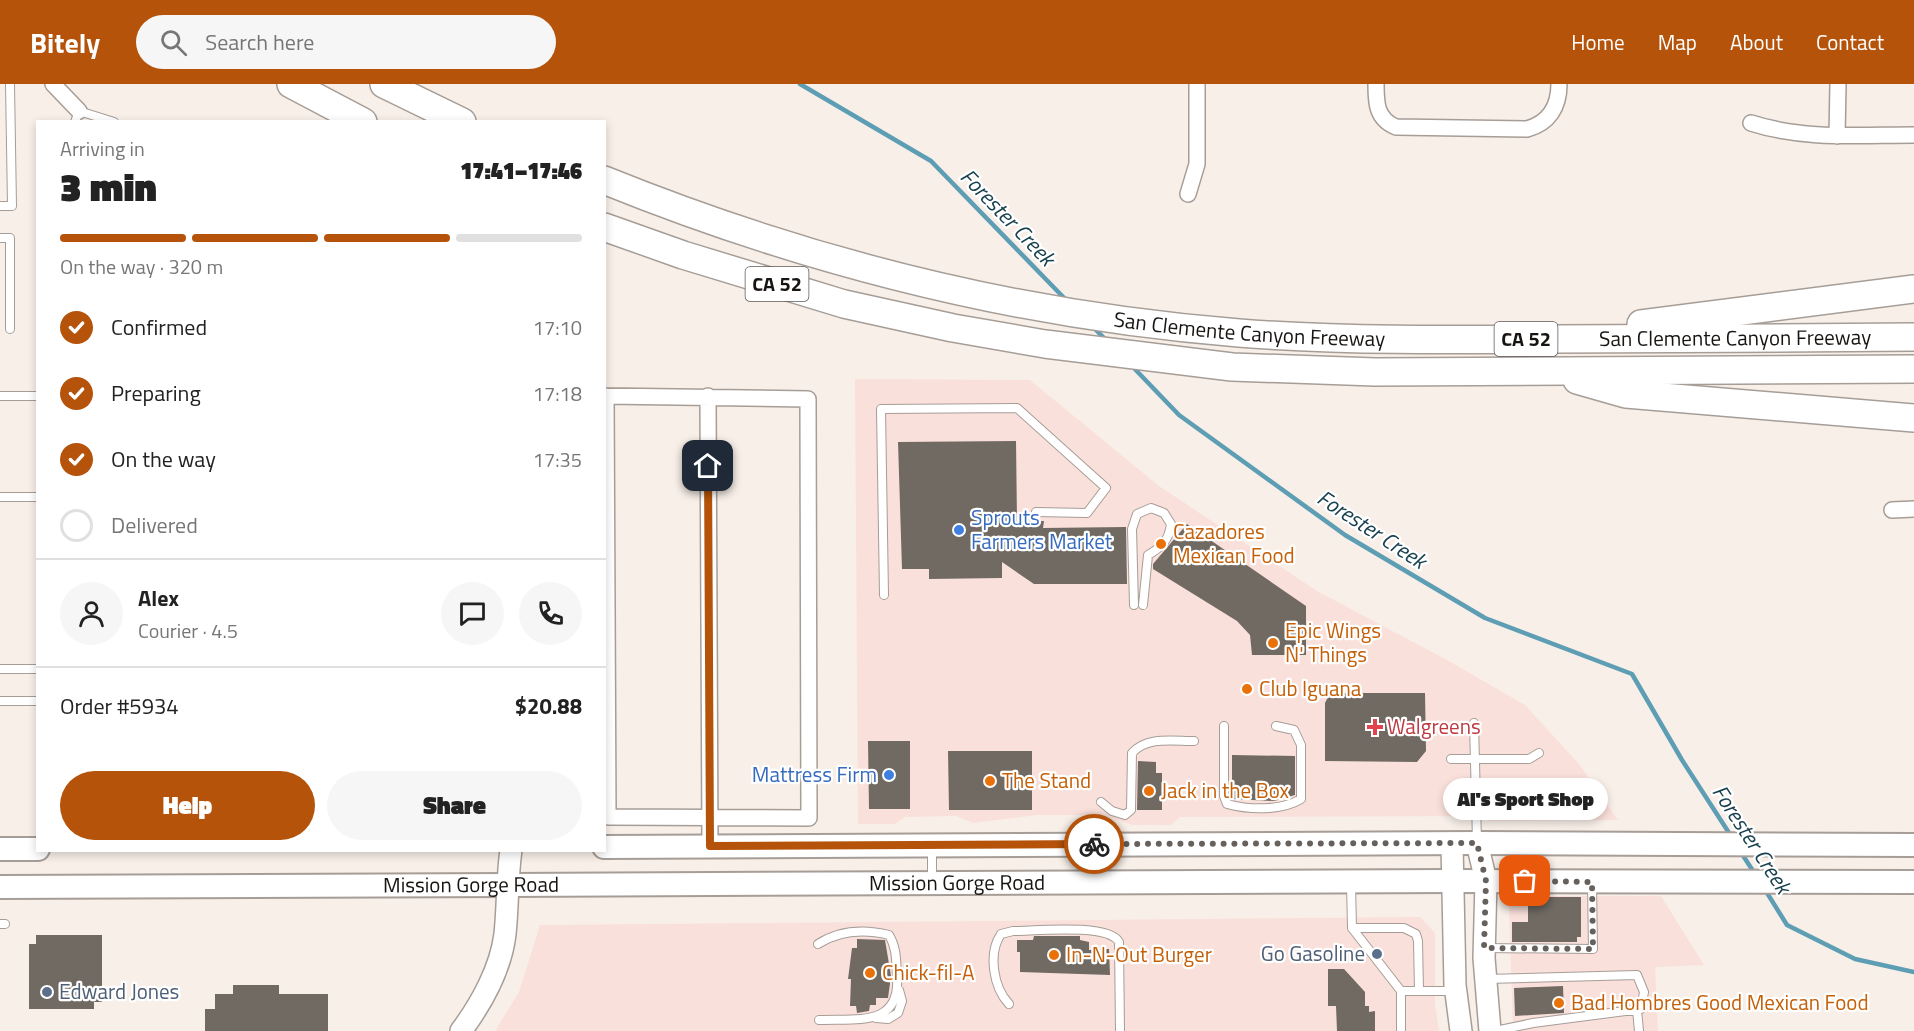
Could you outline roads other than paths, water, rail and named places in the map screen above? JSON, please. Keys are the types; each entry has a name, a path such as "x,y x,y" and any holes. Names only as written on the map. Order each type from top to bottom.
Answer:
{"highway":[{"path":"291,84 359,120"},
{"path":"384,84 458,120"},
{"name":"San Clemente Canyon Freeway","path":"606,181 661,203 799,249 900,278 1029,305 1145,323 1237,333 1372,341 1914,337"},
{"name":"San Clemente Canyon Freeway","path":"606,228 683,255 844,304 953,328 1045,344 1232,367 1547,372 1914,369"},
{"path":"1521,339 1914,290"},
{"path":"1814,338 1914,332"},
{"path":"1547,372 1626,394 1914,418"}],"main road":[{"name":"Mission Gorge Road","path":"606,847 1477,843 1914,845"},
{"path":"1477,843 1486,881 1484,948 1490,1031"},
{"path":"1452,844 1456,992 1461,1031"},
{"path":"0,849 36,849"},
{"path":"461,1031 472,1016 495,970 505,936 511,852"},
{"name":"Mission Gorge Road","path":"0,887 1453,881 1914,882"}],"street":[{"path":"53,84 77,116"},
{"path":"1188,194 1197,164 1197,84"},
{"path":"1376,84 1378,112 1385,121 1396,127 1527,129 1540,124 1550,115 1558,100 1559,84"},
{"path":"1837,136 1838,84"},
{"path":"1751,123 1780,132 1837,136 1914,135"},
{"path":"606,396 808,399 809,818 608,817 606,536"},
{"path":"708,396 710,846"},
{"path":"1892,510 1914,509"}],"lane":[{"path":"0,206 12,206 10,84"},
{"path":"77,116 102,120"},
{"path":"0,238 10,238 10,329"},
{"path":"0,396 36,396"},
{"path":"884,595 881,409 1017,408 1106,488 1088,513 1036,512"},
{"path":"0,497 36,497"},
{"path":"1134,605 1132,529 1137,514 1150,508 1164,513 1171,524 1169,537 1160,548 1148,555 1143,605"},
{"path":"0,669 36,669"},
{"path":"0,701 36,701"},
{"path":"1474,723 1477,843"},
{"path":"1224,726 1224,796 1227,804 1238,807 1288,806 1301,799 1300,745 1294,730 1276,726"},
{"path":"1101,802 1112,811 1125,815 1131,810 1132,753 1139,745 1153,741 1194,741"},
{"path":"1451,759 1529,759 1539,753"},
{"path":"932,845 932,883"},
{"path":"1351,882 1352,928 1401,991 1401,1031"},
{"path":"1484,948 1593,949 1592,882"},
{"path":"1352,928 1404,928 1416,934 1419,991"},
{"path":"818,944 831,936 843,933 872,931 889,935 895,946 898,987 902,1001 898,1013 888,1019 819,1020"},
{"path":"1009,1004 994,974 995,944 1001,934 1012,931 1098,931 1115,937 1119,942 1120,1031"},
{"path":"1486,979 1637,975 1644,992 1641,1009 1533,1023 1495,1031"},
{"path":"1401,991 1456,992"},
{"path":"1637,1010 1639,1031"}],"waterway":[{"name":"Forester Creek","path":"800,84 931,161 1068,302"},
{"name":"Forester Creek","path":"1093,327 1106,340"},
{"name":"Forester Creek","path":"1131,365 1179,415 1345,535 1485,618 1632,674 1682,760 1731,836"},
{"name":"Forester Creek","path":"1740,851 1755,874"},
{"name":"Forester Creek","path":"1764,888 1787,925 1855,959 1914,972"}],"place":[{"name":"Sprouts Farmers Market","path":"959,530"},
{"name":"Cazadores Mexican Food","path":"1161,544"},
{"name":"Epic Wings N' Things","path":"1273,643"},
{"name":"Club Iguana","path":"1247,689"},
{"name":"Walgreens","path":"1375,727"},
{"name":"Mattress Firm","path":"889,775"},
{"name":"The Stand","path":"990,781"},
{"name":"Jack in the Box","path":"1149,791"},
{"name":"Al's Sport Shop","path":"1525,881"},
{"name":"Go Gasoline","path":"1377,954"},
{"name":"In-N-Out Burger","path":"1054,955"},
{"name":"Chick-fil-A","path":"870,973"},
{"name":"Edward Jones","path":"47,992"},
{"name":"Bad Hombres Good Mexican Food","path":"1559,1003"}]}
